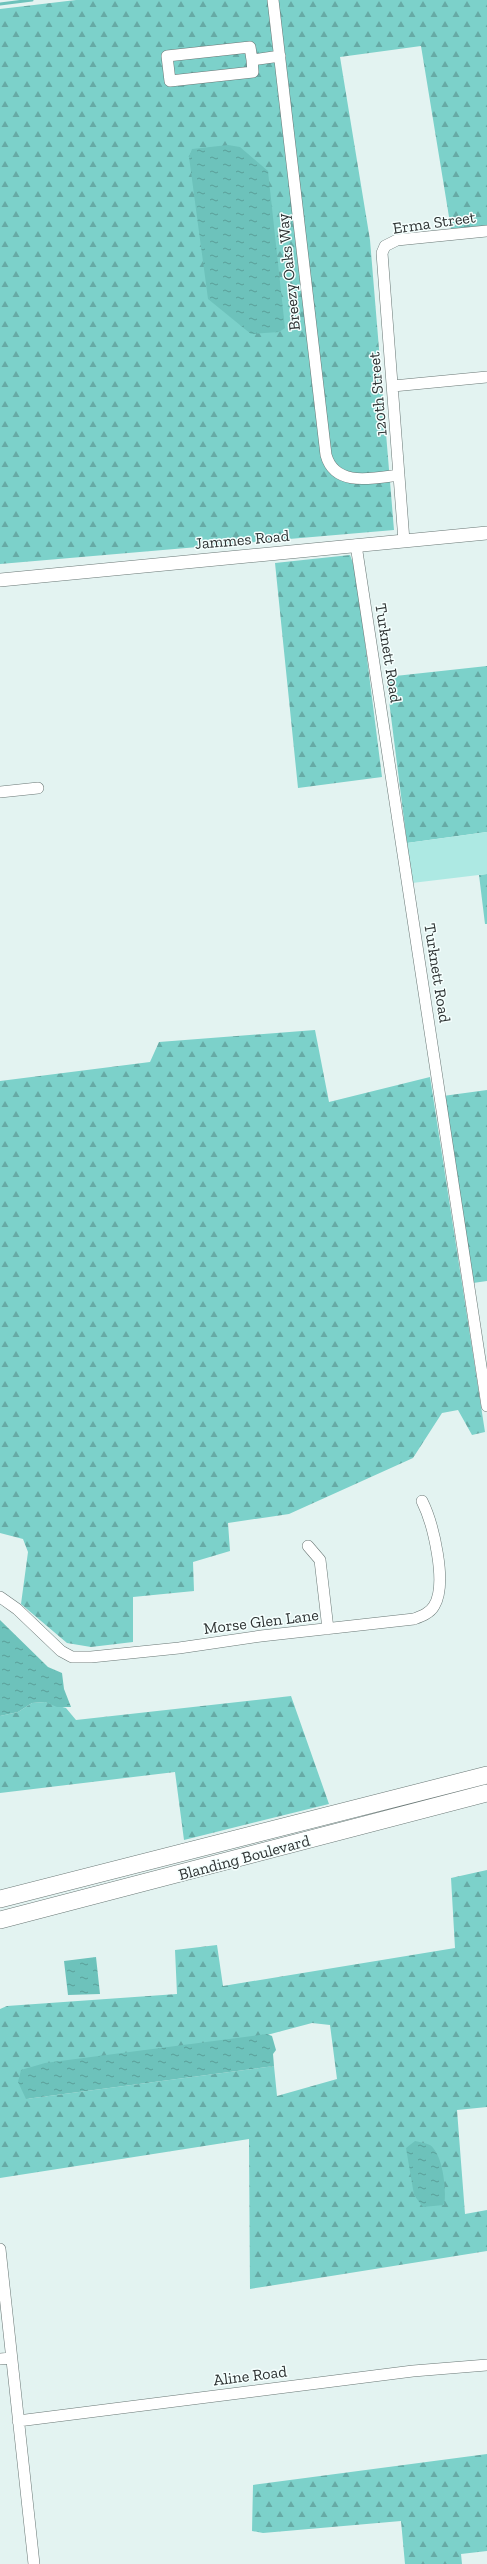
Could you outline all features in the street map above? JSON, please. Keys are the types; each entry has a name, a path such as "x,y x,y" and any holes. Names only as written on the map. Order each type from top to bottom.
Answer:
{"main road":[{"name":"Blanding Boulevard","path":"0,1899 345,1810 487,1776"},
{"name":"Blanding Boulevard","path":"0,1920 487,1793"},
{"path":"345,1810 350,1829"},
{"path":"152,1860 156,1880"}],"street":[{"name":"Breezy Oaks Way","path":"273,0 328,463 340,474 353,479 399,475"},
{"path":"250,47 252,60 253,72 170,81 168,56 250,47"},
{"path":"252,60 280,56"},
{"name":"Erma Street","path":"385,246 397,240 487,231"},
{"name":"120th Street","path":"385,246 382,261 404,541"},
{"path":"393,386 487,377"},
{"name":"Jammes Road","path":"0,580 487,533"},
{"name":"Turknett Road","path":"356,546 487,1406"},
{"path":"0,792 38,788"},
{"name":"Morse Glen Lane","path":"0,1597 18,1609 61,1651 72,1657 91,1657 171,1649 414,1619 426,1614 434,1606 440,1594 440,1582 430,1518 422,1501"},
{"path":"308,1546 320,1560 328,1629"},
{"path":"0,2249 5,2359 18,2421 34,2564"},
{"name":"Aline Road","path":"18,2421 413,2371 487,2365"}],"green space":[{"path":"76,0 487,0 487,226 451,229 421,46 340,57 370,240 394,530 0,564 0,9"},
{"path":"350,555 356,571 382,777 298,788 275,563"},
{"path":"487,666 487,832 407,843 386,677"},
{"path":"487,874 487,924 485,924 479,875"},
{"path":"315,1030 329,1102 430,1077 485,1432 472,1435 458,1410 442,1413 413,1458 289,1514 228,1523 230,1551 193,1562 194,1591 133,1597 133,1642 91,1647 67,1643 21,1604 28,1552 23,1539 0,1533 0,1081 150,1062 159,1042"},
{"path":"487,1090 487,1281 473,1283 443,1096"},
{"path":"291,1696 329,1804 184,1840 175,1772 0,1793 0,1716 18,1712 32,1703 45,1702 66,1708 76,1720"},
{"path":"487,1870 487,2107 457,2110 465,2214 487,2210 487,2251 250,2289 249,2139 0,2178 0,2009 7,2006 177,1994 175,1950 217,1945 223,1986 455,1948 451,1878","holes":["312,2023 330,2025 337,2079 277,2096 274,2066 26,2099"]},
{"path":"487,2454 487,2551 461,2554 462,2564 405,2564 401,2521 263,2533 252,2531 253,2485"}],"shaded area":[{"path":"487,832 487,874 412,883 407,843"}],"water":[{"path":"228,145 240,147 268,171 285,328 279,332 251,334 208,299 189,157 192,149"},
{"path":"0,1620 48,1667 62,1673 64,1689 71,1707 57,1707 45,1702 32,1703 18,1712 0,1716"},
{"path":"96,1957 100,1994 68,1995 64,1961"},
{"path":"267,2034 272,2036 276,2050 273,2054 274,2066 26,2099 18,2082 21,2070 45,2063"},
{"path":"415,2141 430,2145 438,2156 443,2173 445,2191 444,2205 423,2207 414,2195 406,2148"}],"waterway":[{"path":"0,4 32,0"}]}
